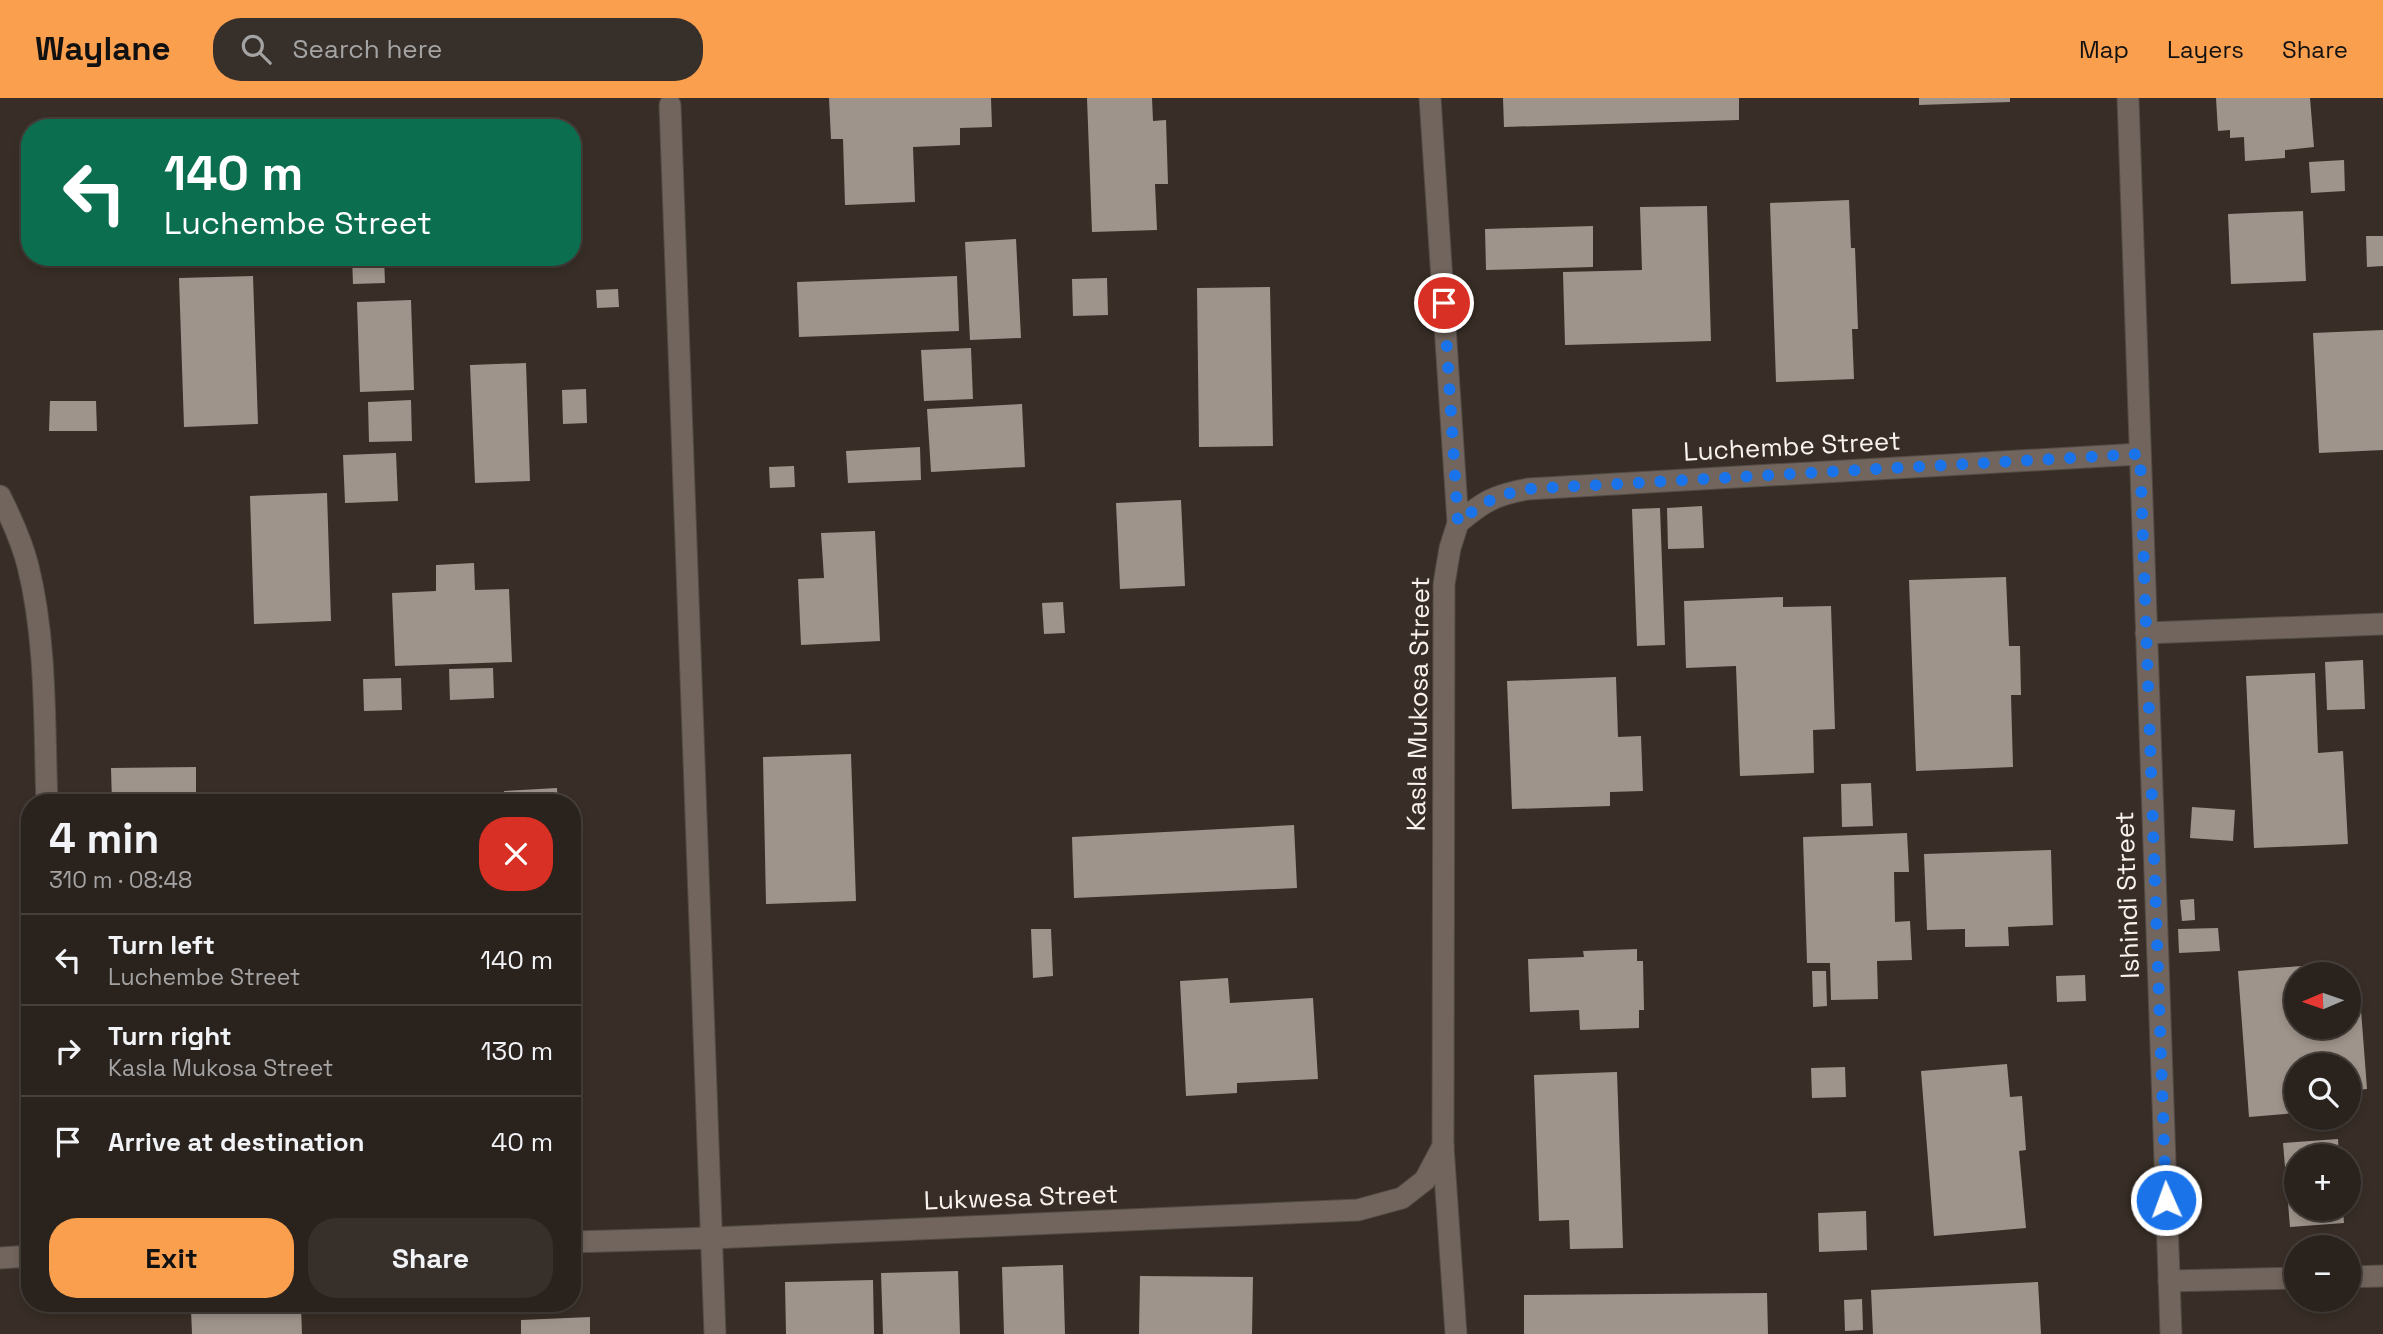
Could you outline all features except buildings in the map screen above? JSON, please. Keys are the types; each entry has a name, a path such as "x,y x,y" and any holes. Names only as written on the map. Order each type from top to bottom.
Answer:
{"street":[{"name":"Kasla Mukosa Street","path":"1430,98 1458,523 1450,548 1444,584 1443,1146 1455,1334"},
{"name":"Ishindi Street","path":"2128,98 2171,1334"},
{"path":"670,105 715,1334"},
{"name":"Luchembe Street","path":"1458,523 1498,495 1528,489 2140,454"},
{"path":"0,496 28,564 36,610 41,653 47,794"},
{"path":"2146,633 2383,624"},
{"name":"Lukwesa Street","path":"581,1242 1358,1210 1402,1198 1425,1180 1443,1146"},
{"path":"0,1258 21,1257"},
{"path":"2361,1277 2383,1276"},
{"path":"2169,1281 2284,1278"}],"route":[{"path":"1444,303 1458,523 1498,495 1528,489 2140,454 2166,1200"}]}
